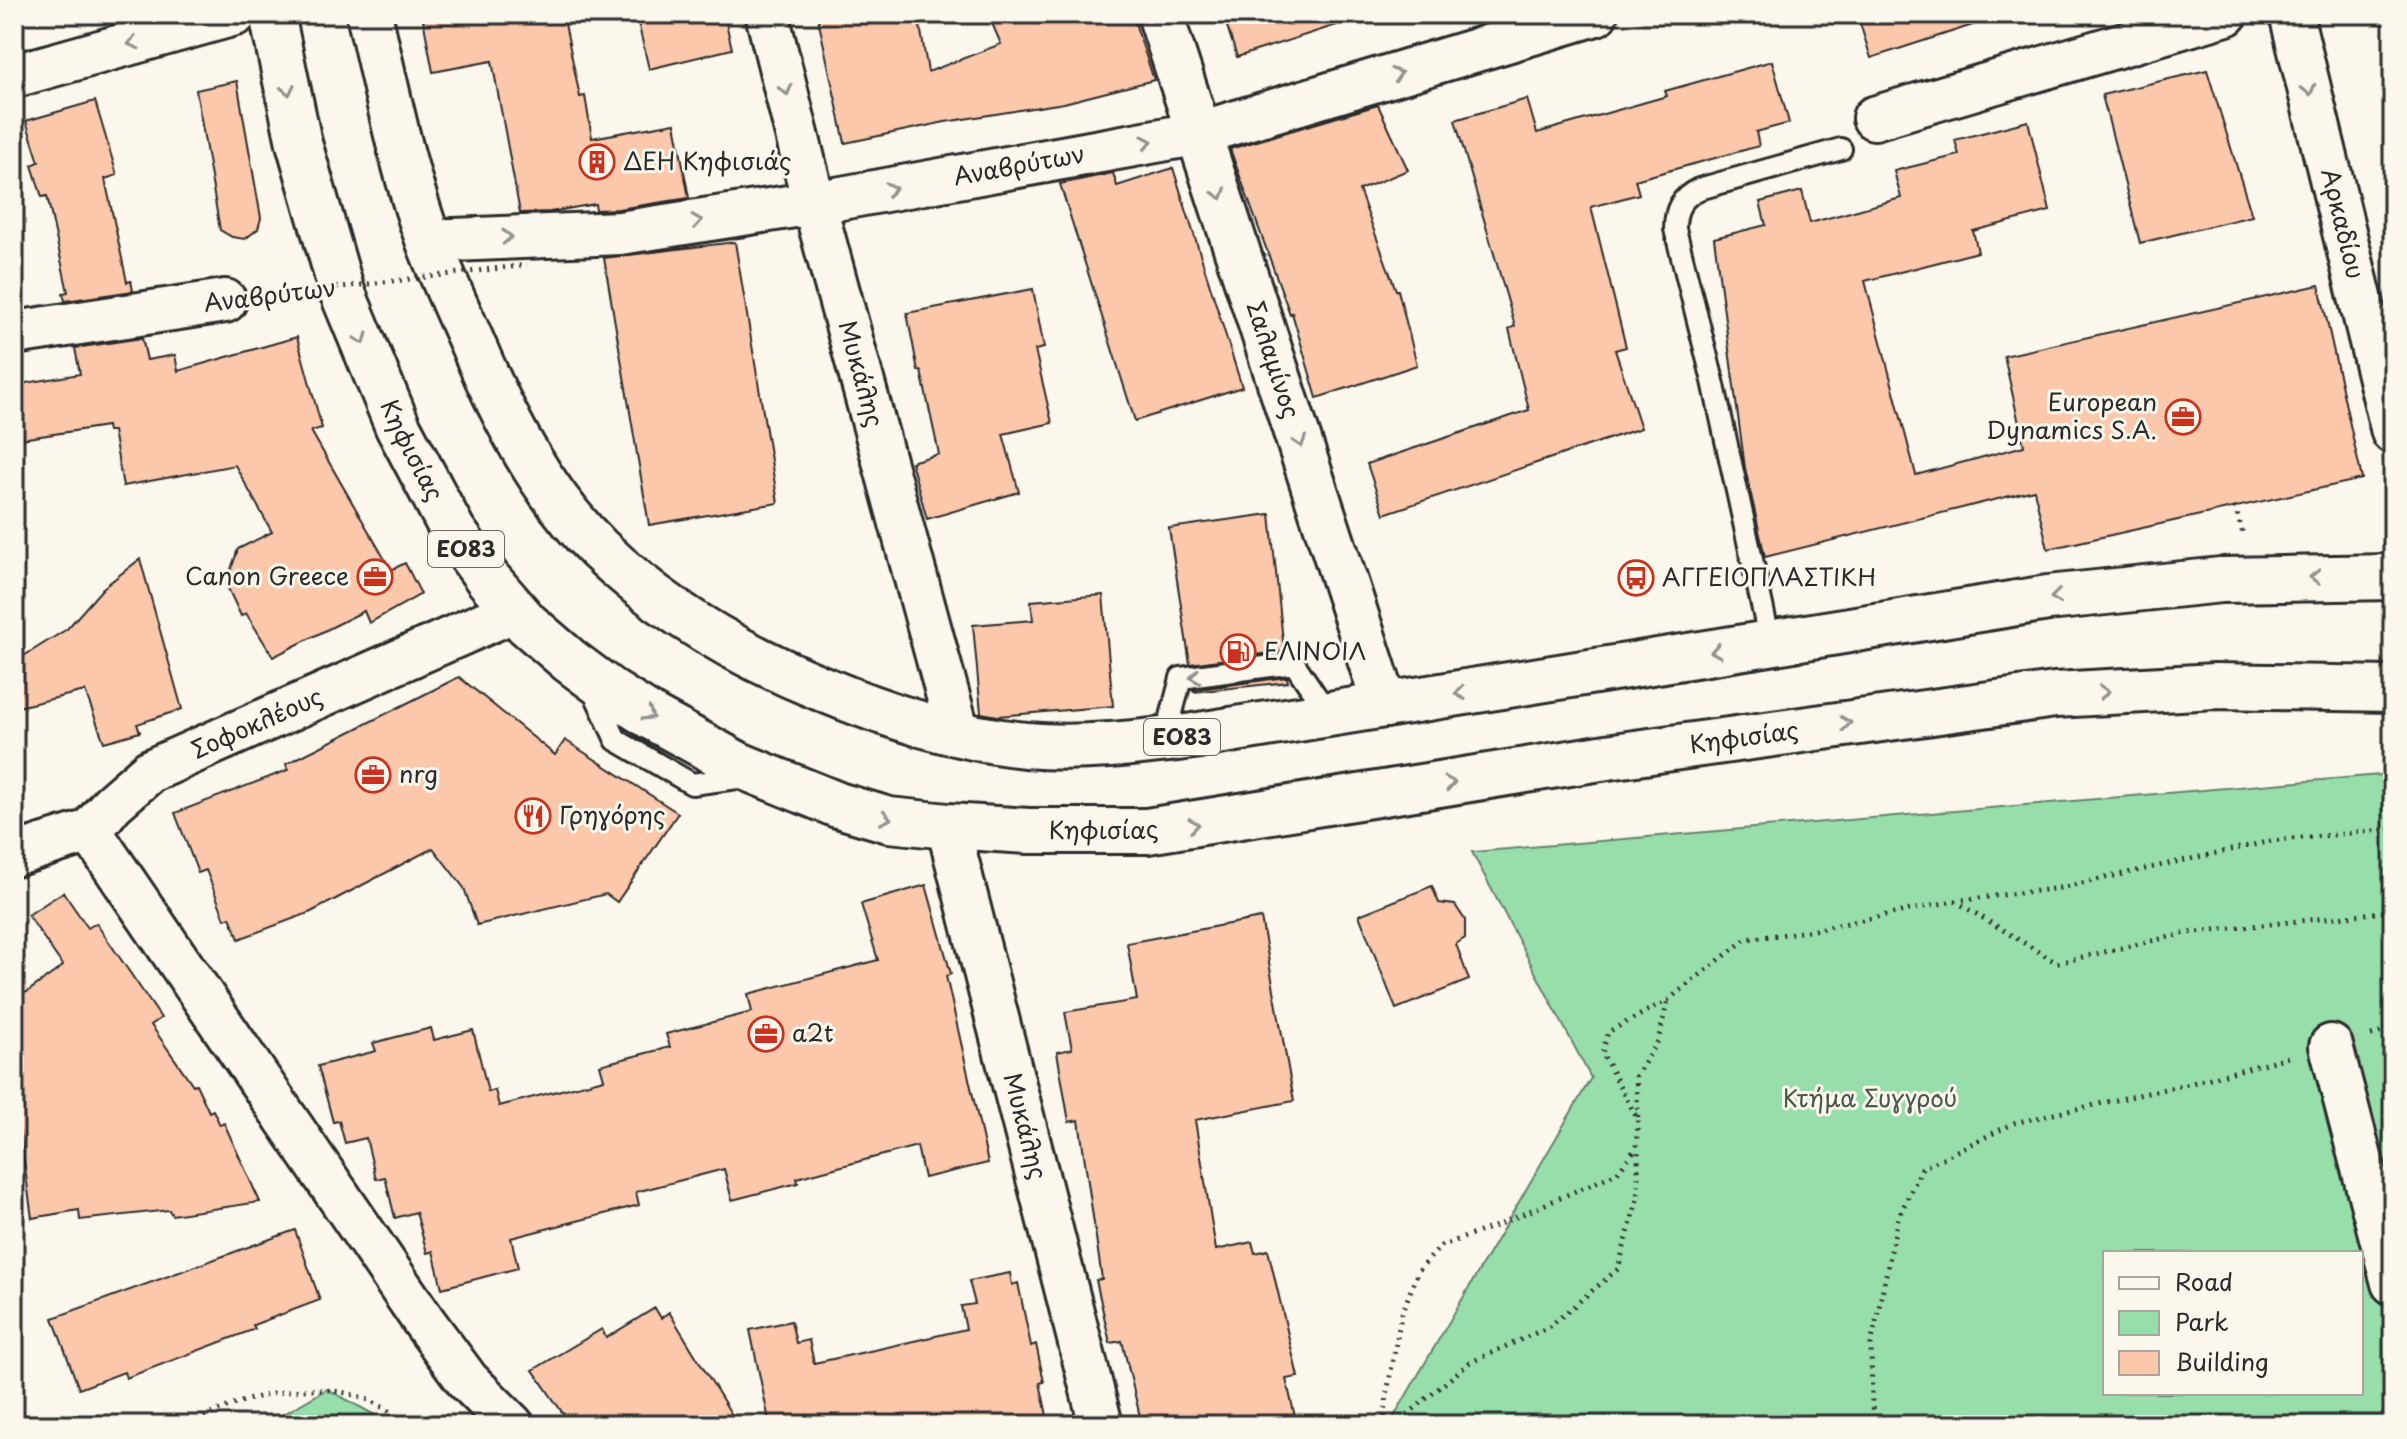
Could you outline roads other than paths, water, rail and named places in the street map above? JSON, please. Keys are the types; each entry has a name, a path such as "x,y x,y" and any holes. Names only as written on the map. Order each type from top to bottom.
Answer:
{"main road":[{"name":"Κηφισίας","path":"272,14 299,143 346,302 419,469 453,531 488,579 527,624 585,672 653,718 728,760 838,805 889,820 948,826 1044,832 1147,831 1607,757 2055,695 2215,686 2393,689"},
{"name":"ΕΟ83","path":"369,14 429,241 502,410 534,468 565,511 597,547 675,612 751,657 887,716 1025,745 1074,746 1165,740 2002,604 2140,587 2254,578 2393,577"},
{"name":"Σαλαμίνος","path":"1160,14 1385,705"}],"street":[{"path":"14,76 235,14"},
{"name":"Μυκάλης","path":"767,14 814,203 958,733"},
{"name":"Αναβρύτων","path":"429,241 620,233 814,203 1200,133 1596,14"},
{"path":"1874,118 2226,14"},
{"name":"Αρκαδίου","path":"2291,14 2393,432"},
{"name":"Αναβρύτων","path":"14,333 225,301"},
{"name":"Σοφοκλέους","path":"90,831 112,804 150,771 515,610"},
{"name":"Μυκάλης","path":"948,826 1101,1425"},
{"path":"14,855 90,831 425,1323 467,1380 512,1425"},
{"path":"2331,1046 2393,1283"}],"lane":[{"path":"1770,642 1713,381 1675,229 1675,217 1679,204 1687,194 1699,189 1841,149"},
{"path":"1165,740 1181,678 1294,663 1328,714"}],"place":[{"name":"ΔΕΗ Κηφισιάς","path":"597,162"},
{"name":"European Dynamics S.A.","path":"2183,417"},
{"name":"Canon Greece","path":"375,577"},
{"name":"ΑΓΓΕΙΟΠΛΑΣΤΙΚΗ","path":"1636,578"},
{"name":"ΕΛΙΝΟΙΛ","path":"1238,652"},
{"name":"nrg","path":"373,775"},
{"name":"Γρηγόρης","path":"533,816"},
{"name":"a2t","path":"766,1034"}],"park label":[{"name":"Κτήμα Συγγρού","path":"1870,1099"}]}
